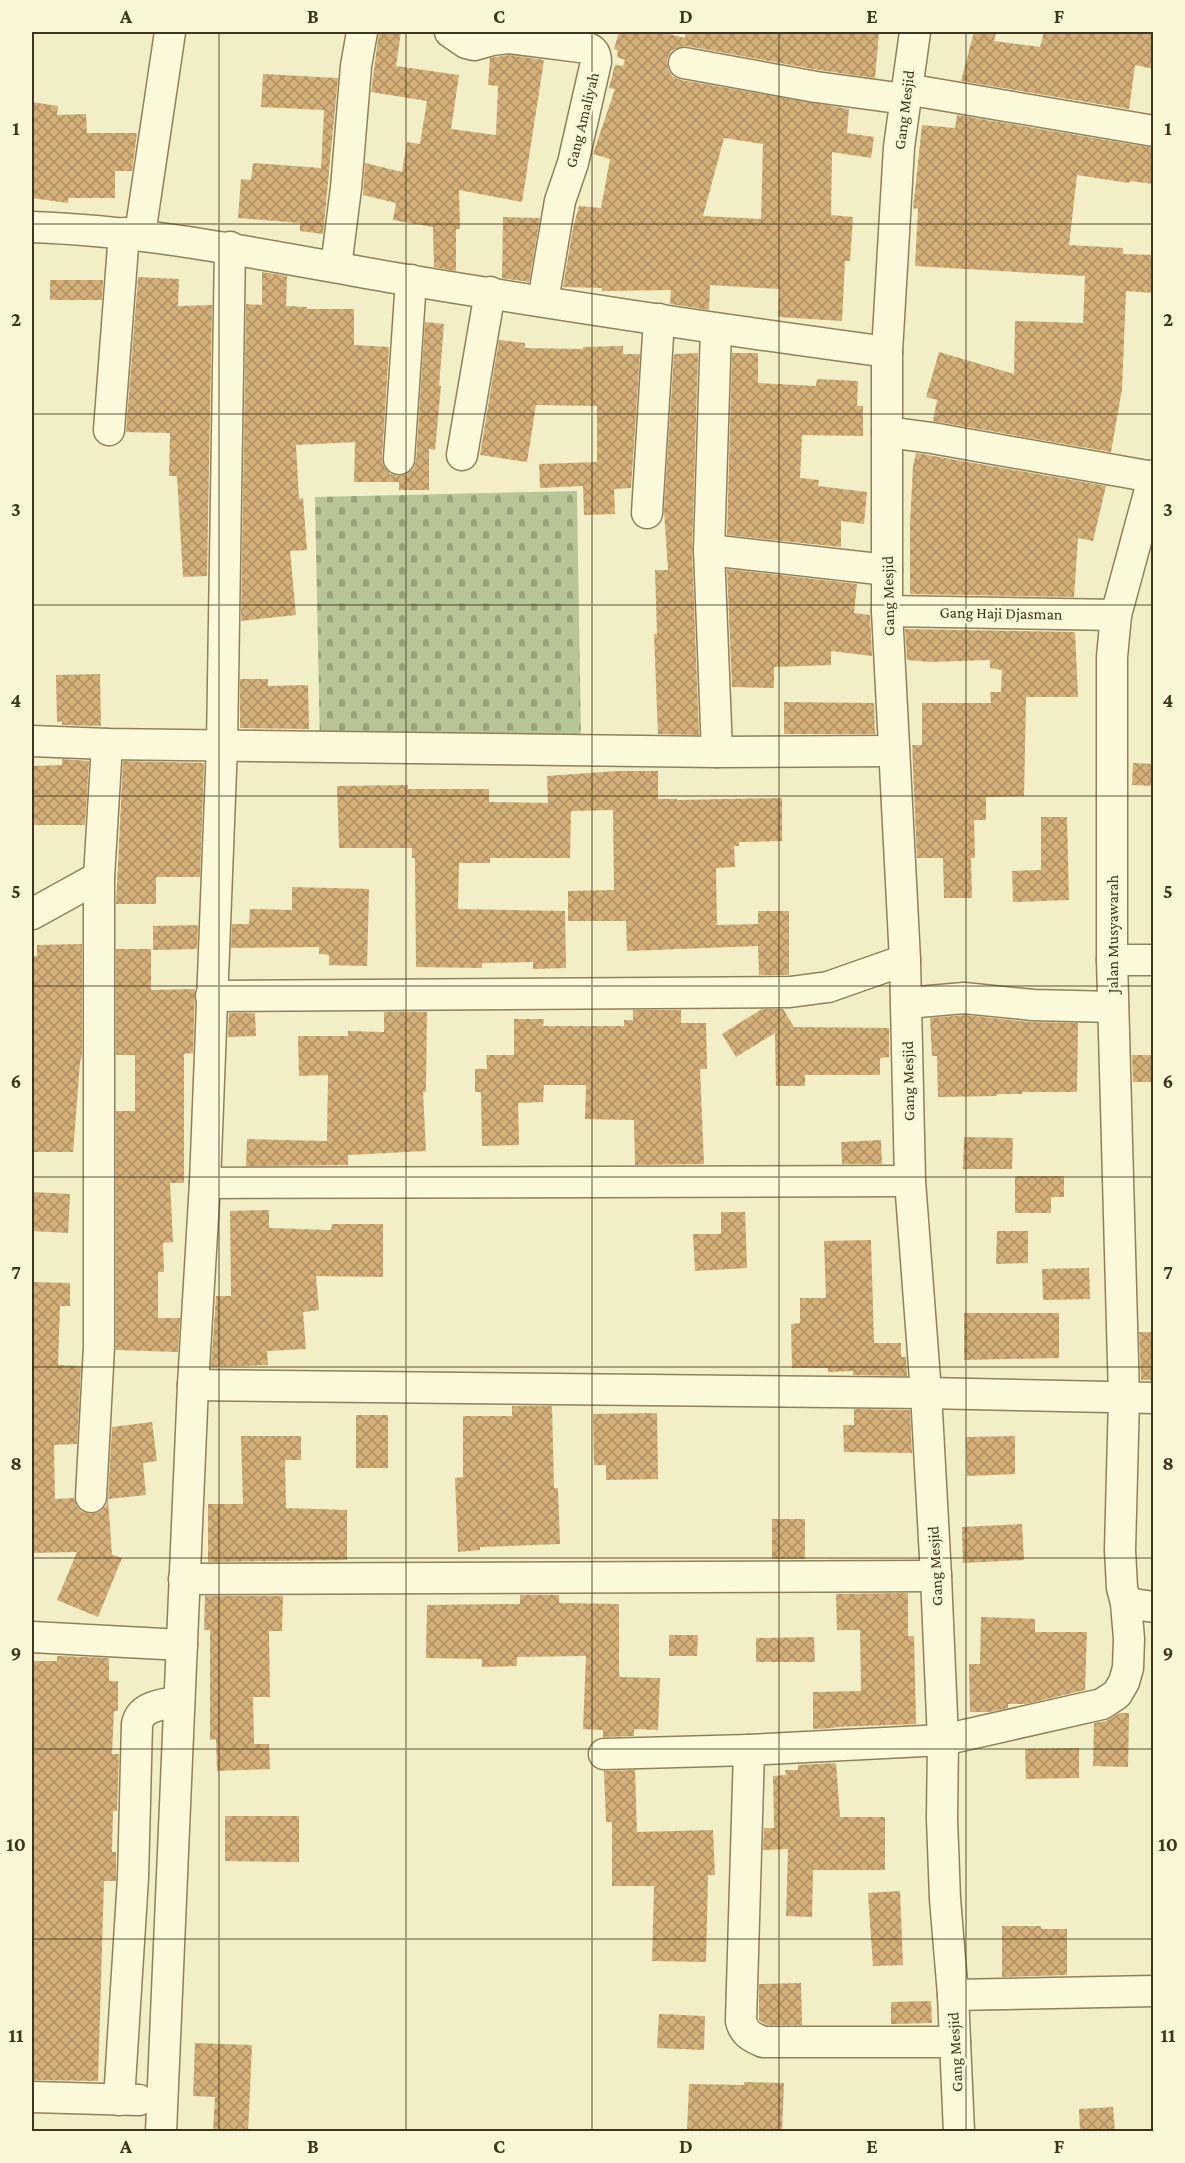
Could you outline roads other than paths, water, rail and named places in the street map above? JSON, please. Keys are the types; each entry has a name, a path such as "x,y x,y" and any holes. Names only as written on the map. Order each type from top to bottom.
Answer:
{"street":[{"path":"109,430 132,234 170,32"},
{"path":"336,267 347,177 356,66 362,32"},
{"name":"Gang Amaliyah","path":"450,32 466,43 474,45 507,38 588,48 596,55 573,163 560,201 543,301"},
{"name":"Gang Mesjid","path":"915,32 905,94 894,214 887,352 887,611 907,1003 910,1181 926,1393 936,1576 945,1899 953,1995 959,2132"},
{"path":"684,63 816,87 905,94 1154,131"},
{"path":"32,227 132,234 230,247 411,280 716,329 887,352"},
{"path":"160,2132 193,1385 205,1183 222,745 230,247"},
{"path":"399,459 411,280"},
{"path":"462,455 490,292"},
{"path":"647,513 659,319"},
{"path":"716,329 709,550 717,752"},
{"path":"887,432 1153,476"},
{"name":"Jalan Musyawarah","path":"604,1754 749,1750 942,1740 1102,1704 1116,1694 1124,1682 1128,1668 1129,1639 1140,1605 1122,1588 1120,1550 1124,1398 1112,960 1112,657 1116,615 1153,476"},
{"path":"709,550 887,570"},
{"name":"Gang Haji Djasman","path":"887,611 1116,615"},
{"path":"32,741 717,752 894,751"},
{"path":"91,1497 99,1347 99,877 107,744"},
{"path":"32,914 99,877"},
{"path":"211,996 790,992 828,987 905,960"},
{"path":"1112,960 1154,960"},
{"path":"907,1003 964,998 1033,1005 1113,1007"},
{"path":"205,1183 910,1181"},
{"path":"193,1385 926,1393 1154,1398"},
{"path":"184,1580 936,1576"},
{"path":"32,1637 182,1645"},
{"path":"119,2100 133,1878 138,1717 146,1709 179,1701"},
{"path":"749,1750 741,2021 743,2029 763,2042 955,2042"},
{"path":"953,1995 1154,1991"},
{"path":"32,2097 161,2099"}]}
